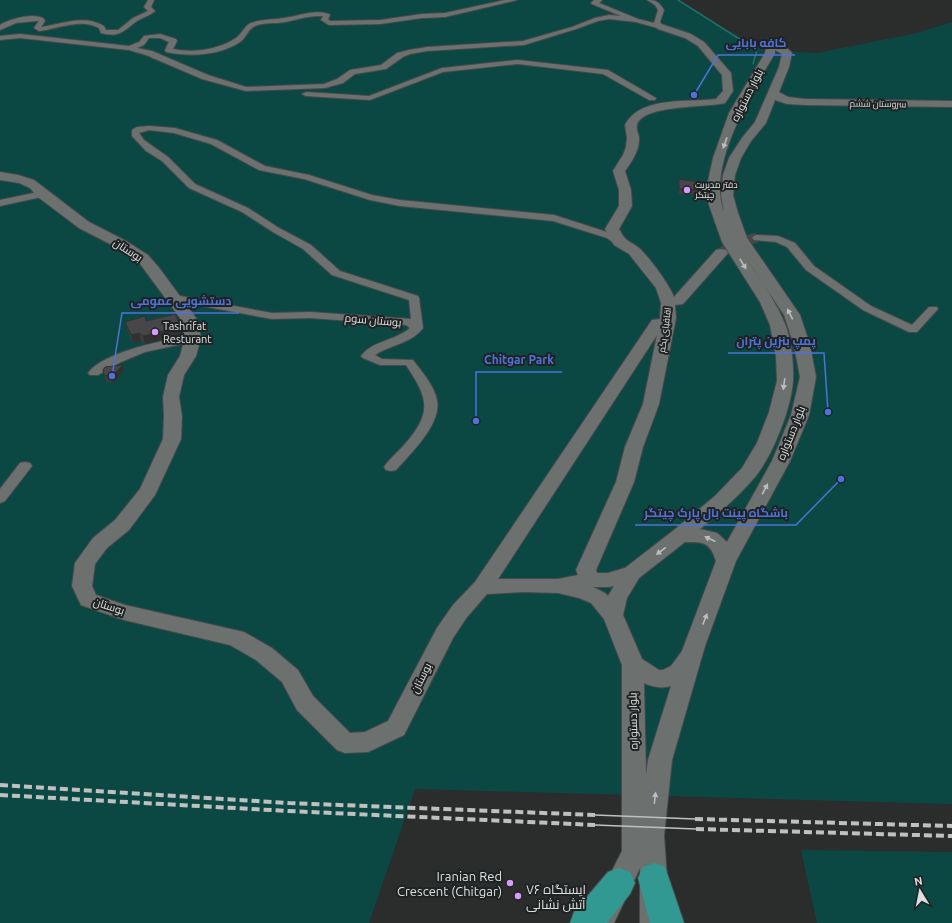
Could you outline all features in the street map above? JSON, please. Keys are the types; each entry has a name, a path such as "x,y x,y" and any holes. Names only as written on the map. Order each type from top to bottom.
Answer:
{"highway":[{"path":"654,878 666,923"},
{"path":"586,923 619,883"}],"street":[{"path":"0,28 10,23 35,18 41,19 42,21 37,28 39,29 88,22 99,24 102,27 103,32 115,33 125,30 139,16 152,11 147,7 150,0"},
{"path":"129,48 138,46 143,43 146,36 152,35 160,36 173,41 169,50 178,52 201,52 232,43 245,34 247,28 266,20 285,20 318,14 327,15 324,20 329,23 380,22 422,16 445,15 514,0"},
{"path":"650,0 657,4 661,10 658,22 661,27"},
{"path":"594,2 636,20"},
{"path":"246,89 325,86 340,81 353,72 383,67 400,55 409,52 427,49 508,46 524,43 543,36 574,28 597,19 615,17 636,20 661,27 688,36 701,44 727,75 744,107"},
{"path":"0,38 20,36 129,48 149,53 205,77 246,89 289,94 370,98 442,70 518,62 605,72 652,98"},
{"name":"بلوار دستواره","path":"643,844 632,665 613,615 617,598 632,573 682,535 722,500 749,472 766,442 778,412 786,382 784,356 778,325 767,302 728,242 715,205 713,186 720,158 744,107 756,76 770,53 770,44 780,48 787,53 776,84 744,107"},
{"path":"756,76 763,73 776,84 777,97 784,100 804,102"},
{"path":"620,242 612,229 617,219 625,210 626,195 619,171 633,147 633,136 630,129 633,121 642,114 664,105 712,103 721,101 744,107 804,102"},
{"name":"سروستان ششم","path":"804,102 952,104"},
{"name":"بلوار دستواره","path":"643,844 660,760 694,646 726,561 780,461 800,415 808,377 802,345 792,314 740,238 731,213 727,194 729,175 735,158 746,140 760,123 744,107"},
{"path":"417,328 414,298 336,273 307,247 276,230 246,210 192,186 165,159 141,142 136,136 136,132 140,129 149,128 176,131 214,142 262,168 306,177 370,197 400,203 554,218 610,236 620,242"},
{"name":"بوستان","path":"0,176 24,180 38,187 43,194 84,225 121,244 143,258 175,298 188,318 192,339 188,356 176,375 171,397 173,416 172,439 148,491 122,525 100,543 85,563 82,586 88,600 124,612 236,638 264,654 290,676 305,703 345,743 368,742 396,728 445,634 460,611 482,587"},
{"path":"0,203 43,194"},
{"path":"757,238 778,239 791,245 810,268 867,308 913,330 933,310"},
{"name":"اقاقیای یکم","path":"590,580 586,570 625,482 634,447 651,404 668,318 668,303 663,287 650,268 634,251 620,242"},
{"path":"678,301 721,253"},
{"name":"بوستان سوم","path":"175,298 272,316 310,315 409,322 417,328 408,336 381,346 367,356 380,362 409,362 426,389 432,404 425,423 413,442 391,467"},
{"path":"482,587 657,323"},
{"path":"94,373 108,363 133,352 162,344 192,339"},
{"path":"0,498 25,466"},
{"path":"682,535 704,536 715,540 722,548 726,561"},
{"path":"558,586 590,580 608,580 632,573"},
{"path":"482,587 524,585 558,586 584,592 598,598 613,615"},
{"path":"632,665 655,678 665,679 680,672 694,646"},
{"path":"643,844 654,878 654,923"},
{"path":"600,923 619,883 643,844"}],"shaded area":[{"path":"0,0 680,0 720,26 763,50 817,53 917,33 952,22 952,804 415,789 369,923 0,923"},
{"path":"801,850 952,852 952,923 817,923"}],"building":[{"path":"679,179 705,183 705,190 679,189"},
{"path":"175,314 181,327 143,336 139,333 131,335 125,322 145,316 146,321"},
{"path":"123,365 111,377 104,375 103,370 105,367"}],"waterway":[{"path":"678,0 757,50 753,64"}],"tunnel":[{"path":"721,253 735,242 757,238"}],"tram line":[{"path":"595,815 695,819"},
{"path":"595,825 696,829"}],"railway":[{"path":"0,785 289,803 595,815"},
{"path":"0,795 288,811 595,825"},
{"path":"695,819 952,826"},
{"path":"696,829 952,836"}],"place":[{"name":"کافه بابایی","path":"694,95"},
{"name":"دفتر مدیریت چیتگر","path":"687,190"},
{"name":"Tashrifat Resturant","path":"155,332"},
{"name":"دستشویی عمومی","path":"112,376"},
{"name":"پمپ بنزین پتران","path":"828,412"},
{"name":"Chitgar Park","path":"476,421"},
{"name":"باشگاه پینت بال پارک چیتگر","path":"841,479"},
{"name":"Iranian Red Crescent (Chitgar)","path":"510,883"},
{"name":"ایستگاه ۷۶ آتش نشانی","path":"518,896"}]}
